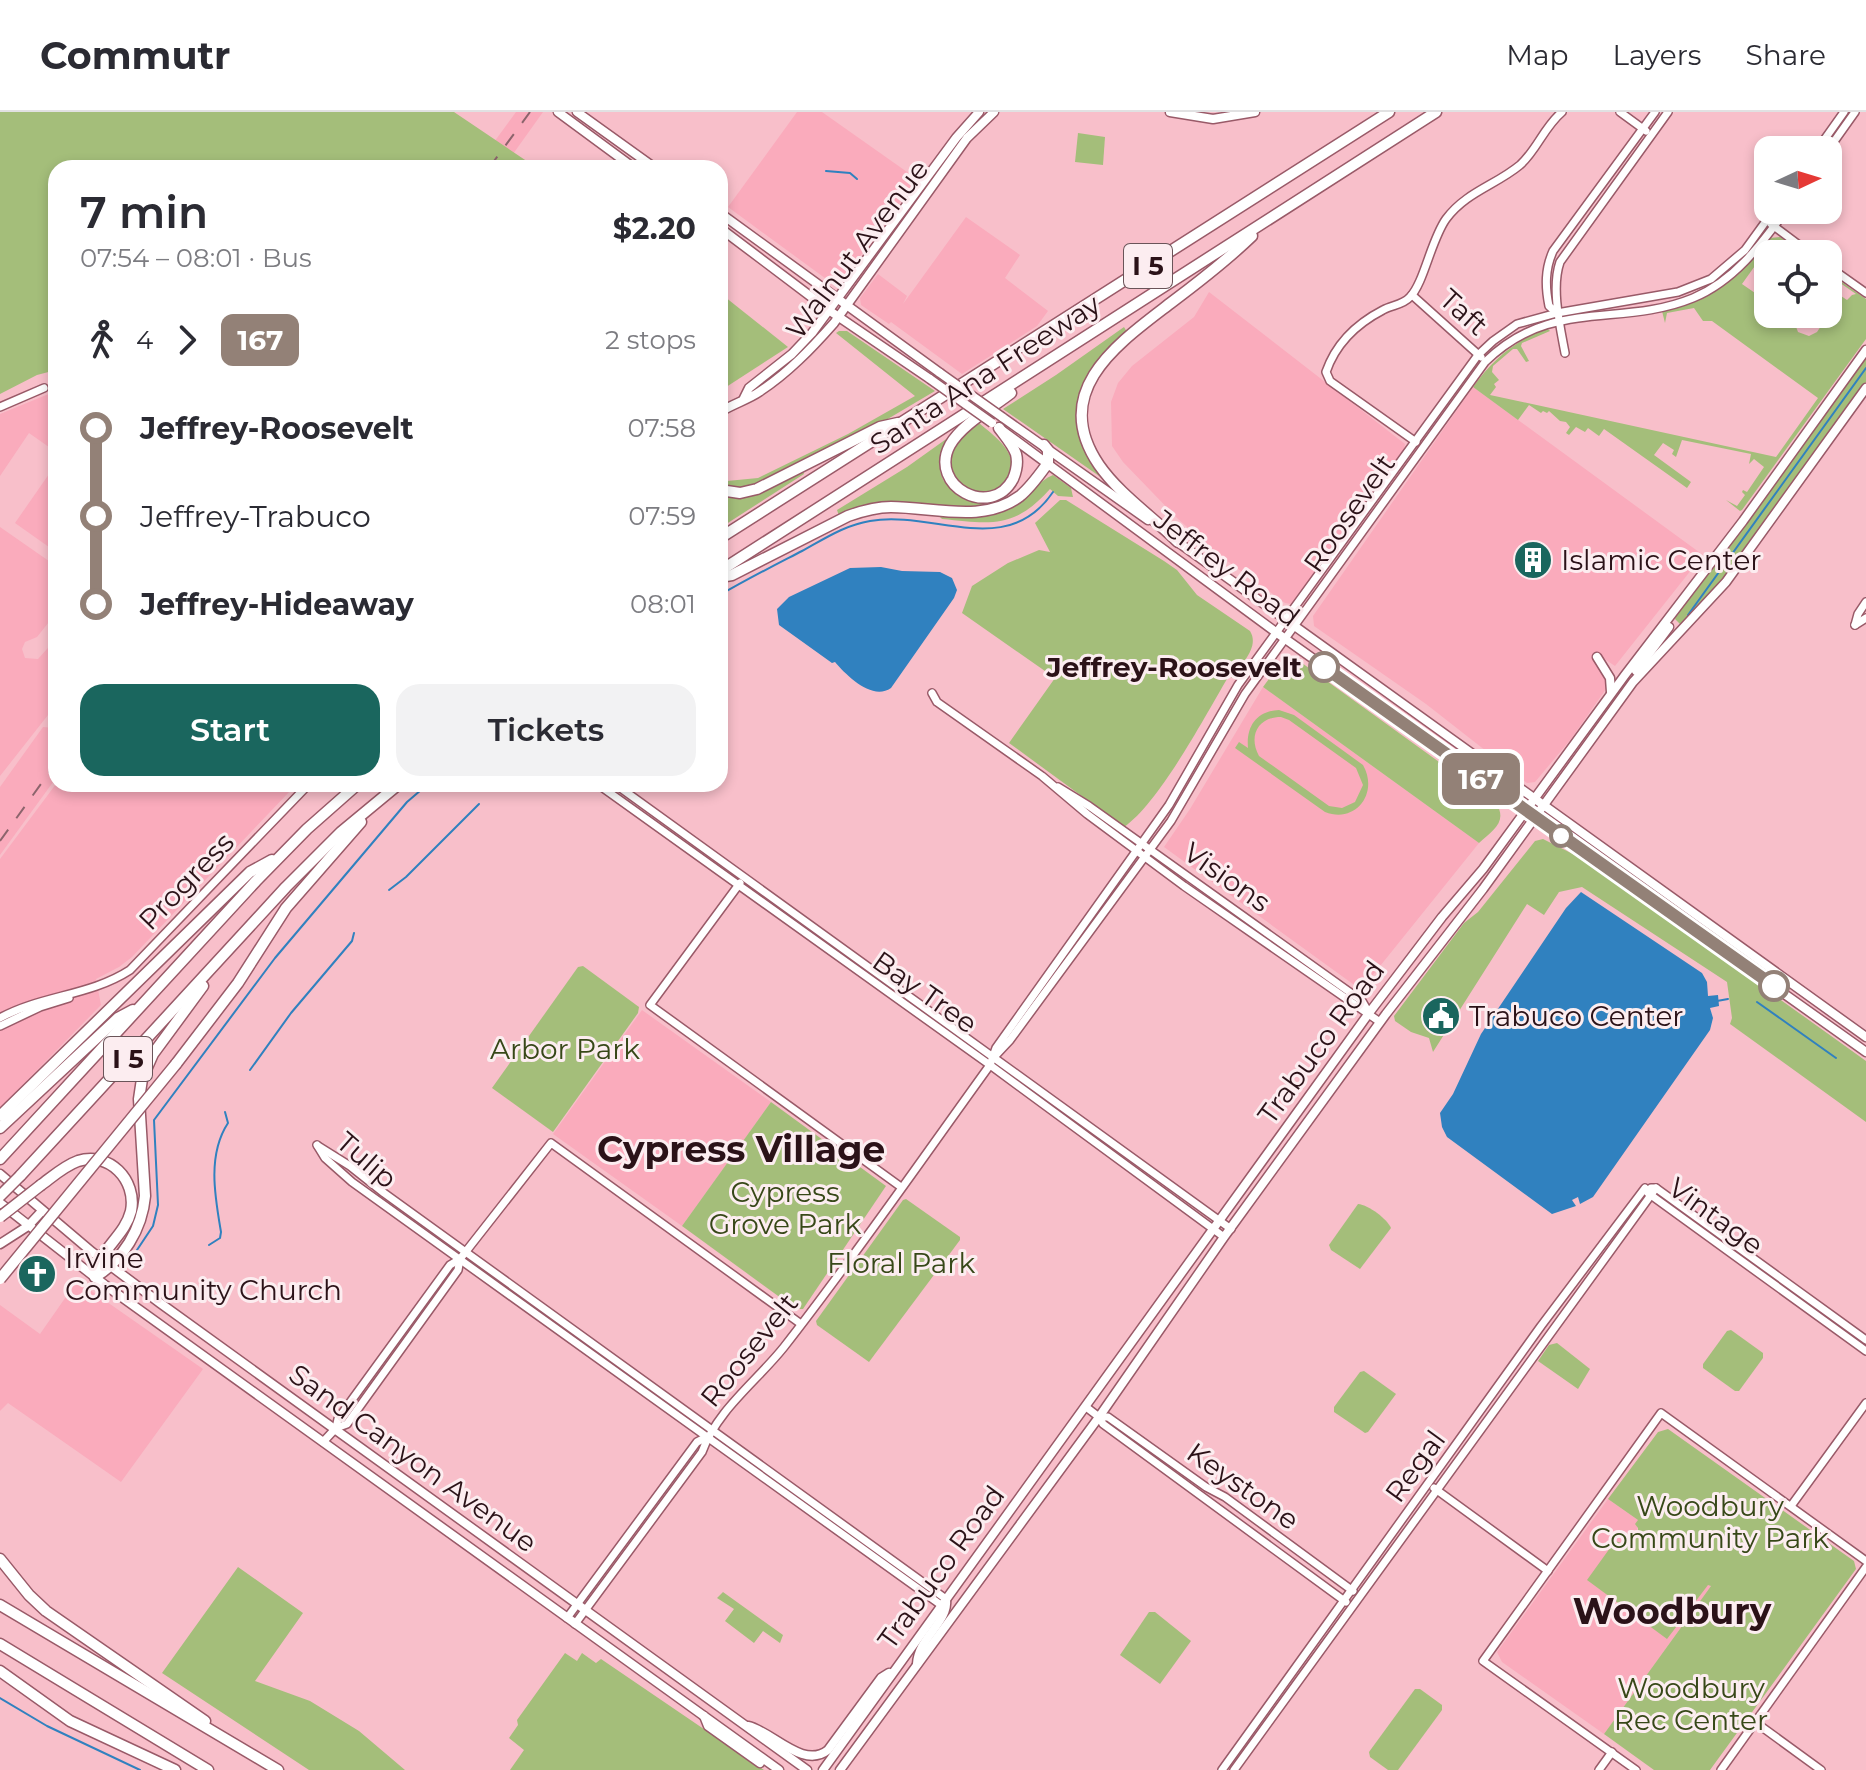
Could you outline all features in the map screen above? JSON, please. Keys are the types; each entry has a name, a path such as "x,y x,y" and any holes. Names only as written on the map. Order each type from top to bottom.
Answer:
{"highway":[{"name":"Santa Ana Freeway","path":"728,533 1389,112"},
{"name":"Santa Ana Freeway","path":"728,569 1436,112"},
{"path":"1178,542 1097,462 1085,432 1086,391 1099,365 1113,348 1229,258 1270,219"},
{"path":"998,423 1016,454 1014,476 1007,487 994,496 970,496 957,489 948,476 946,459 952,442 964,429 1060,354"},
{"path":"728,492 752,491 880,427 908,420"},
{"path":"728,575 848,516 865,511 891,507 966,512 994,508 1019,497 1048,463 1048,450 1044,445"},
{"name":"I 5","path":"3,1156 284,853 349,792"},
{"name":"I 5","path":"0,1196 341,832 389,792"},
{"path":"0,1279 176,1064 238,983 286,908 387,794"},
{"path":"0,1116 250,872 284,853"},
{"path":"95,1277 111,1267 137,1229 144,1206 139,1099 144,1072 159,1046 235,942"},
{"path":"0,1128 118,1018 142,1005"},
{"path":"0,1217 70,1165 86,1160 108,1163 124,1177 131,1191 130,1214 121,1233 101,1259 95,1277"},
{"path":"0,1559 46,1611 199,1715 228,1741"},
{"path":"0,1605 278,1770"},
{"path":"0,1644 208,1770"},
{"path":"0,1671 70,1721 175,1770"}],"main road":[{"path":"558,112 623,160"},
{"path":"577,112 644,160"},
{"name":"Walnut Avenue","path":"728,407 756,395 797,363 838,317 842,303 956,138 979,112"},
{"name":"Walnut Avenue","path":"744,398 749,388 792,354 830,311 842,303 967,138 994,112"},
{"path":"1170,112 1232,117 1255,112"},
{"name":"Jeffrey Road","path":"728,219 940,373 1048,463 1285,639 1866,1052"},
{"path":"728,231 751,244 758,241"},
{"name":"Jeffrey Road","path":"728,232 838,317 930,379 998,423 1044,445 1866,1037"},
{"name":"Trabuco Road","path":"823,1770 1369,1013 1666,625 1866,350"},
{"name":"Trabuco Road","path":"840,1770 1099,1417 1224,1237 1380,1022 1545,805 1633,682 1726,582 1866,388"},
{"path":"1633,682 1636,672 1666,625 1678,635"},
{"path":"1597,657 1612,682 1610,696"},
{"name":"Sand Canyon Avenue","path":"0,1174 111,1267 807,1770"},
{"name":"Sand Canyon Avenue","path":"0,1203 95,1277 779,1770"},
{"path":"0,1244 28,1226 42,1211"},
{"path":"917,1664 922,1644 944,1612 943,1602"},
{"path":"744,1725 759,1728 791,1750 810,1758 818,1757 837,1739 881,1678 894,1670"},
{"path":"703,1715 708,1726 769,1770"}],"street":[{"path":"1416,442 1330,381 1327,376 1336,351 1352,331 1384,309 1402,304 1412,295 1437,236 1456,207 1474,192 1520,164 1562,112"},
{"path":"1620,112 1651,135"},
{"path":"1558,317 1549,306 1546,284 1553,251 1655,112"},
{"path":"1565,353 1558,317 1556,278 1563,255 1668,112"},
{"path":"1827,136 1844,112"},
{"path":"1838,136 1855,112"},
{"name":"Roosevelt","path":"992,1061 996,1048 1169,805 1238,685 1478,355 1517,324 1678,292 1711,279 1745,250 1764,224"},
{"path":"1771,224 1792,240"},
{"name":"Roosevelt","path":"571,1621 697,1442 710,1434 801,1324 1148,853 1191,789 1236,707 1485,362 1516,337 1558,317 1655,307 1694,297 1735,272 1776,224"},
{"path":"1842,276 1866,293"},
{"name":"Taft","path":"1412,295 1485,362"},
{"path":"0,407 44,388"},
{"path":"1355,525 1363,531"},
{"path":"1866,602 1855,625 1866,618"},
{"name":"Visions","path":"932,693 937,702 1053,785 1065,798 1362,1001 1369,1013 1380,1022"},
{"name":"Progress","path":"0,1026 40,1007 109,983 130,970 301,792"},
{"name":"Bay Tree","path":"609,792 992,1061"},
{"name":"Bay Tree","path":"626,792 1216,1224 1231,1229"},
{"path":"744,877 650,1005 901,1187"},
{"name":"Progress","path":"0,1018 39,1000 82,992"},
{"path":"323,1442 336,1428 348,1422 458,1270 460,1259 551,1143 801,1324"},
{"name":"Tulip","path":"710,1434 466,1251 317,1145 342,1174 943,1602"},
{"name":"Vintage","path":"1866,1340 1656,1188 1645,1188 1650,1197 1866,1351"},
{"name":"Regal","path":"1234,1770 1541,1326 1645,1188"},
{"name":"Regal","path":"1355,1593 1437,1490 1656,1188"},
{"name":"Bay Tree","path":"1216,1224 1224,1237"},
{"path":"1791,1506 1866,1403"},
{"name":"Keystone","path":"1086,1407 1103,1424 1197,1490 1219,1511 1249,1529 1348,1604"},
{"path":"1636,1770 1483,1661 1661,1413 1866,1561"},
{"name":"Keystone","path":"1099,1417 1108,1417 1206,1487 1225,1497 1355,1593"},
{"path":"1429,1485 1548,1571"},
{"path":"1721,1770 1866,1567"},
{"name":"Regal","path":"1222,1770 1348,1604"},
{"path":"1755,1722 1821,1770"},
{"path":"1599,1770 1612,1752"}],"shaded area":[{"path":"516,112 543,112 509,160 481,160"},
{"path":"797,112 822,112 917,179 841,282 833,284 728,207"},
{"path":"966,217 1020,255 1005,278 1048,311 1037,326 962,374 891,322 889,324 861,305 860,298 878,274 907,296 903,304"},
{"path":"1209,292 1405,444 1291,604 1285,603 1219,555 1178,519 1123,462 1112,446 1111,402 1118,383 1132,366 1194,317"},
{"path":"1473,387 1703,555 1615,666 1603,658 1613,679 1571,739 1535,782 1527,783 1426,704 1314,626 1313,616"},
{"path":"48,394 48,446 29,433 0,476 0,414"},
{"path":"48,476 48,546 15,523"},
{"path":"0,527 48,560 48,623 37,637 25,642 22,649 25,658 38,659 48,648 48,715 0,776"},
{"path":"1263,687 1479,843 1364,986 1357,987 1164,847"},
{"path":"43,727 48,727 48,789 0,855 0,787"},
{"path":"50,792 289,792 132,957 96,979 101,1005 0,1108 0,859"},
{"path":"642,1010 771,1102 682,1226 553,1134"},
{"path":"77,1281 203,1369 121,1482 8,1403 0,1411 0,1305 40,1334"},
{"path":"1608,1499 1638,1520 1637,1534 1711,1586 1604,1734 1502,1662 1497,1652"}],"green space":[{"path":"0,112 454,112 525,160 48,160 48,372 0,394"},
{"path":"1078,133 1105,137 1103,165 1075,162"},
{"path":"1754,257 1754,267 1742,284 1754,292 1754,328 1796,328 1798,332 1809,336 1820,328 1842,328 1842,297 1847,300 1856,294 1842,282 1866,299 1866,339 1740,511 1726,500 1737,506 1745,495 1743,490 1747,492 1764,467 1754,459 1749,464 1751,454 1682,440 1676,457 1672,454 1674,450 1663,443 1654,455 1691,482 1687,488 1604,429 1599,436 1588,428 1585,432 1576,427 1569,435 1566,433 1570,427 1566,422 1560,421 1549,411 1541,413 1529,405 1518,420 1473,387 1506,352 1547,328 1550,331 1522,343 1529,361 1526,362 1517,349 1513,349 1493,366 1492,372 1499,380 1490,395 1776,457 1818,398 1712,321 1703,321 1694,308 1667,313 1665,323 1662,311 1710,294"},
{"path":"728,299 788,347 728,386"},
{"path":"1124,327 1127,332 1101,356 1085,384 1080,414 1102,478 1003,409"},
{"path":"847,331 935,391 886,420 829,450 816,453 761,484 741,489 728,487 728,481 758,478 848,434 915,396 836,333"},
{"path":"1866,354 1866,382 1731,570 1682,626 1675,619 1676,616"},
{"path":"979,423 1006,449 1012,465 1005,482 986,493 975,492 962,485 952,471 951,463 960,440"},
{"path":"949,437 940,461 942,478 959,495 982,503 982,508 899,504 839,516 837,510"},
{"path":"803,471 804,474 728,523 728,495"},
{"path":"1053,475 1071,488 1073,497 1058,496 1050,489 1025,511 1001,521 960,521 942,519 938,515 1000,513 1019,503"},
{"path":"1060,500 1066,500 1177,570 1197,595 1250,631 1252,637 1251,649 1232,678 1222,670 1218,672 1227,679 1194,737 1152,799 1124,827 1009,743 1055,678 962,613 972,586 1008,563 1039,550 1050,552 1035,523"},
{"path":"1295,658 1496,803 1500,821 1494,830 1479,843 1263,687 1282,661"},
{"path":"1271,711 1294,715 1363,765 1368,786 1362,804 1346,814 1325,812 1235,748 1239,742 1248,748 1254,721","holes":["1273,718 1289,720 1356,768 1363,785 1355,802 1342,808 1329,806 1259,756 1255,735 1261,724"]},
{"path":"1543,839 1587,861 1866,1061 1866,1122 1730,1024 1732,1018 1727,982 1582,887 1559,892 1544,915 1527,904 1433,1052 1429,1038 1411,1032 1395,1021 1394,1016 1464,923 1478,912 1535,841"},
{"name":"Arbor Park","path":"583,966 639,1007 638,1013 553,1132 492,1088 578,967"},
{"name":"Cypress Grove Park","path":"771,1102 886,1186 803,1309 796,1309 682,1226"},
{"name":"Floral Park","path":"906,1199 960,1240 869,1362 817,1325 816,1321"},
{"path":"1358,1204 1377,1213 1391,1228 1360,1269 1331,1250 1329,1245"},
{"path":"1731,1330 1763,1353 1763,1358 1739,1391 1703,1368 1727,1331"},
{"path":"1557,1343 1590,1369 1578,1389 1538,1361 1549,1345"},
{"path":"1364,1371 1396,1394 1365,1433 1334,1412 1334,1407 1360,1372"},
{"path":"1668,1429 1854,1561 1856,1569 1710,1770 1654,1770 1604,1734 1711,1586 1708,1585 1667,1639 1587,1580 1615,1541 1627,1545 1638,1534 1635,1524 1638,1520 1608,1499 1658,1432"},
{"path":"238,1567 303,1613 255,1681 310,1701 359,1731 405,1770 309,1770 162,1673"},
{"path":"723,1592 783,1635 780,1643 763,1631 754,1643 725,1621 734,1609 717,1598"},
{"path":"1149,1612 1155,1612 1191,1641 1160,1684 1120,1655"},
{"path":"565,1653 577,1661 582,1653 596,1663 601,1659 764,1770 510,1770 524,1750 509,1738 518,1725 517,1720"},
{"path":"1415,1689 1420,1689 1442,1705 1442,1710 1398,1770 1388,1770 1370,1757 1369,1752"}],"water":[{"path":"850,568 940,572 952,578 957,590 891,688 876,691 860,685 835,662 832,663 779,625 777,609 789,597"},
{"path":"1581,892 1702,973 1707,982 1708,996 1718,995 1719,1006 1710,1008 1713,1018 1710,1030 1593,1197 1580,1204 1578,1197 1572,1200 1576,1206 1552,1214 1447,1137 1440,1113 1453,1094 1481,1034 1566,908"}],"waterway":[{"path":"826,171 850,173 857,179"},
{"path":"1688,615 1866,368"},
{"path":"728,591 852,526 895,519 992,528 1014,524 1035,512 1053,492"},
{"path":"133,1256 153,1226 158,1205 154,1120 275,958 419,792"},
{"path":"389,890 479,804"},
{"path":"250,1070 291,1013 352,941 354,933"},
{"path":"1717,1001 1728,999"},
{"path":"1757,1002 1836,1058"},
{"path":"209,1245 220,1238 221,1232 214,1176 217,1149 228,1123 225,1112"},
{"path":"0,1698 47,1726 140,1770"}],"railway":[{"path":"495,160 530,112"},
{"path":"0,841 48,774"}],"bus line":[{"name":"167","path":"1324,667 1774,986"}],"place":[{"name":"Islamic Center","path":"1533,560"},
{"name":"Jeffrey-Roosevelt","path":"1324,667"},
{"name":"Trabuco Center","path":"1441,1016"},
{"name":"Irvine Community Church","path":"37,1274"}],"district":[{"name":"Cypress Village","path":"741,1149"},
{"name":"Woodbury","path":"1672,1611"}],"park label":[{"name":"Woodbury Community Park","path":"1710,1522"},
{"name":"Woodbury Rec Center","path":"1691,1704"}]}
